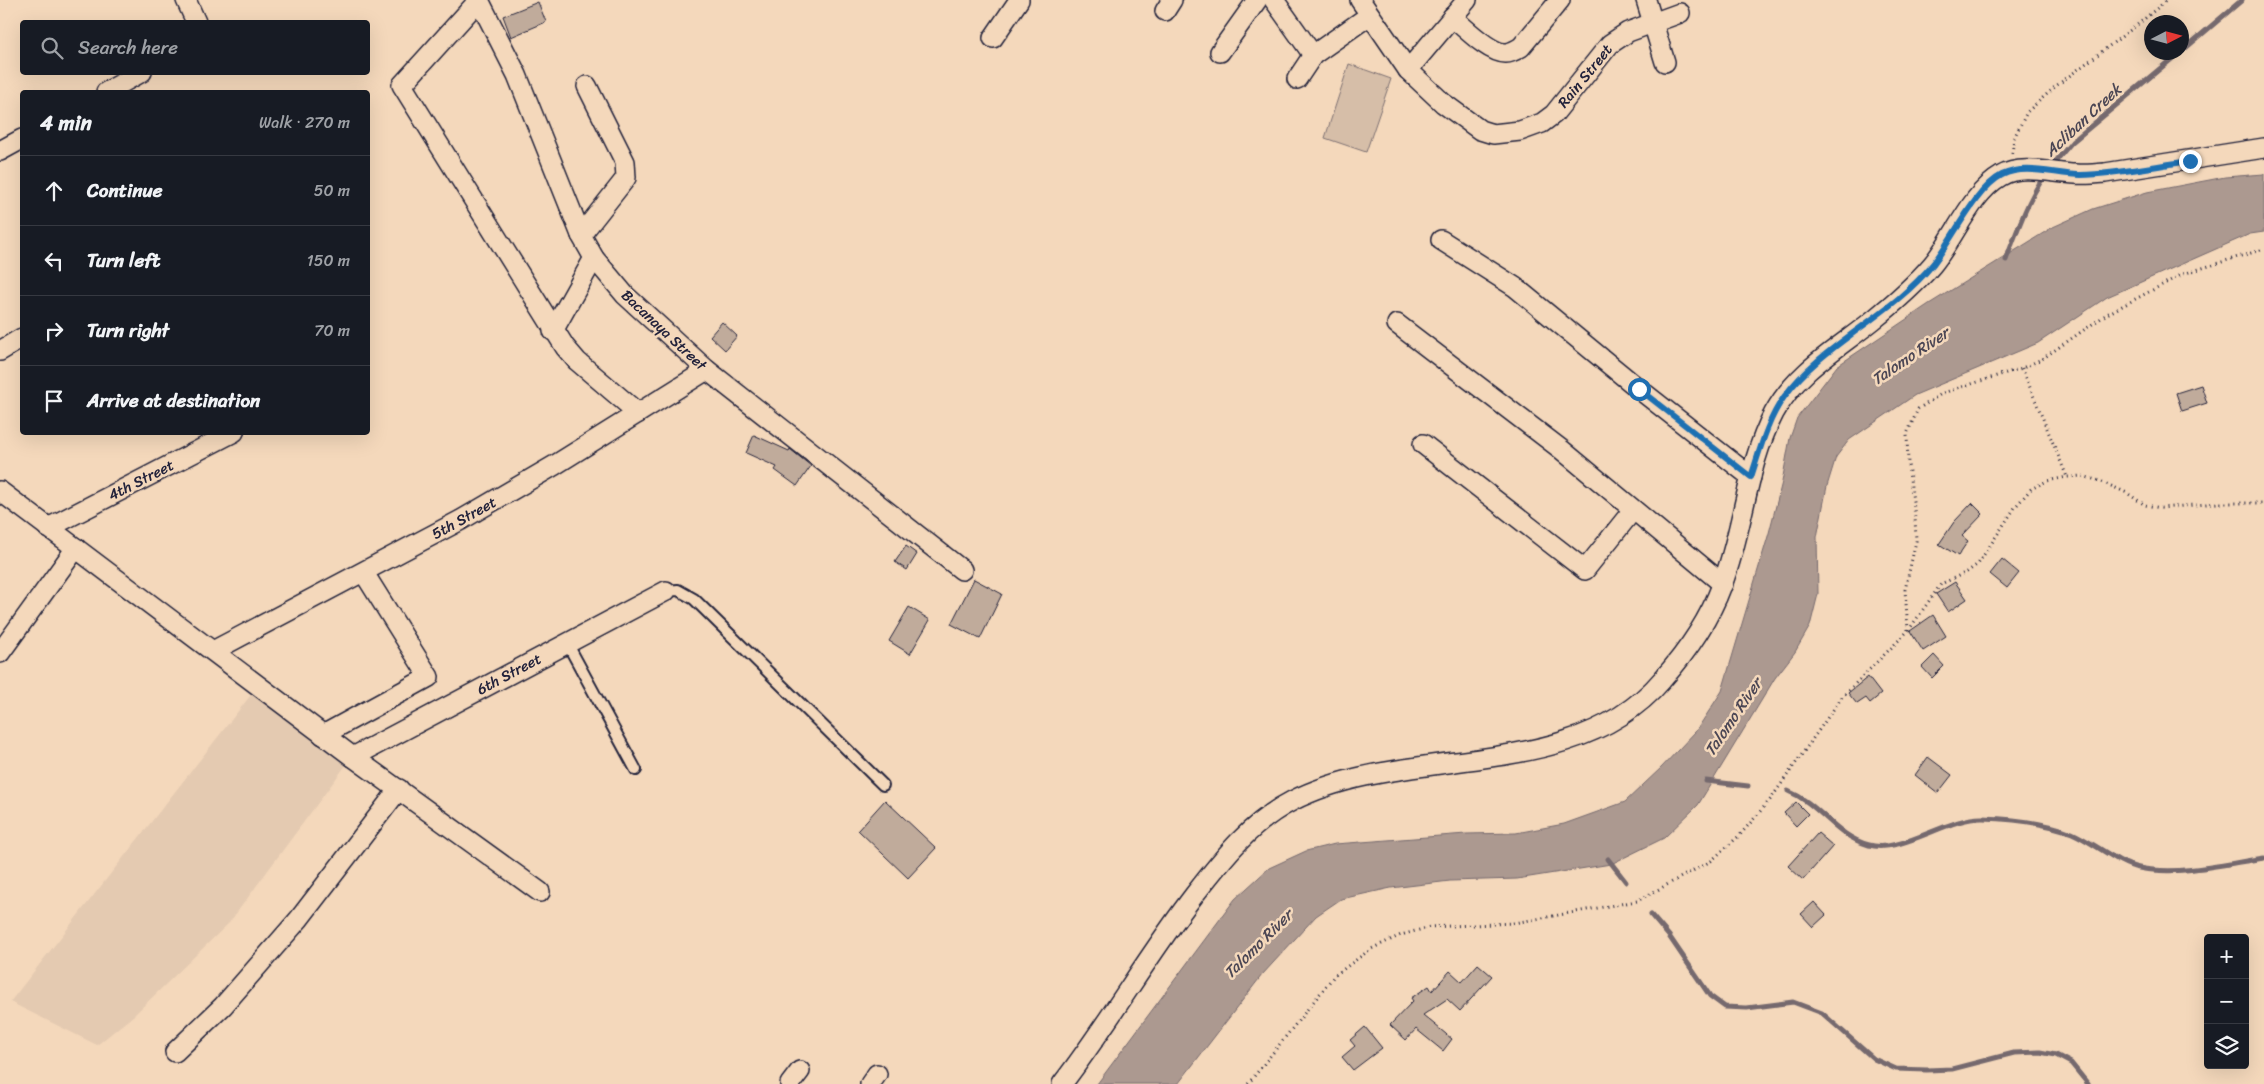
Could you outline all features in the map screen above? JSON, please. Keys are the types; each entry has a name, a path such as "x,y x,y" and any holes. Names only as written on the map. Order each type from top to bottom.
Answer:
{"street":[{"path":"186,0 195,20"},
{"path":"479,0 402,85 554,331 576,361 638,413"},
{"name":"Bacanaya Street","path":"479,0 517,75 581,236 594,258 625,295 707,370 962,570"},
{"path":"993,38 1019,0"},
{"path":"1220,52 1256,0"},
{"path":"1274,0 1313,55"},
{"path":"1408,70 1467,0"},
{"path":"1452,18 1489,48 1504,53 1512,52 1520,47 1560,0"},
{"path":"1646,0 1665,62"},
{"path":"1297,79 1313,55 1365,8"},
{"name":"Rain Street","path":"1365,8 1408,70 1443,103 1480,130 1493,134 1520,131 1542,123 1554,114 1610,44 1628,32 1680,13"},
{"path":"110,90 137,75"},
{"path":"581,236 626,178 625,162 587,86"},
{"path":"0,151 20,140"},
{"path":"1062,1084 1182,912 1238,841 1260,822 1289,802 1324,786 1398,768 1556,744 1596,731 1632,710 1660,683 1694,639 1709,614 1723,584 1751,477 1774,413 1800,378 1819,360 1870,323 1903,295 1932,265 1980,196 2002,175 2021,171 2079,175 2141,168 2264,148"},
{"path":"1441,240 1515,287 1639,389 1751,477"},
{"path":"554,331 594,258"},
{"path":"1397,324 1562,450 1723,584"},
{"path":"0,351 20,339"},
{"name":"5th Street","path":"212,651 462,520 707,370"},
{"name":"4th Street","path":"48,528 228,435"},
{"path":"1423,444 1585,570 1633,510"},
{"path":"0,491 323,735 540,892"},
{"path":"0,653 76,548"},
{"path":"323,735 429,677 364,572"},
{"name":"6th Street","path":"353,757 666,591"},
{"path":"175,1052 235,993 299,920 329,884 399,789"}],"lane":[{"path":"666,591 678,590 694,599 883,785"},
{"path":"567,643 636,770"}],"path":[{"path":"2021,171 2012,152 2014,138 2027,112 2056,86 2167,0"},
{"path":"1908,631 1905,590 1916,541 1916,516 1908,464 1907,434 1918,409 1943,393 2022,368 2042,358 2107,314 2183,274 2264,249"},
{"path":"2022,368 2067,477"},
{"path":"1248,1084 1297,1020 1334,976 1371,949 1401,935 1430,927 1514,923 1637,901 1711,861 1740,835 1770,800 1842,697 1908,631 1941,584 1967,572 1978,564 2016,506 2031,489 2047,481 2082,476 2100,481 2127,493 2145,505 2161,508 2217,503 2264,503"}],"shaded area":[{"path":"1349,64 1391,79 1366,152 1325,138"},
{"path":"254,691 349,761 229,923 133,1016 97,1045 10,1002"}],"water":[{"name":"Talomo River","path":"2264,174 2264,232 2250,234 2107,297 2038,343 1915,395 1849,440 1836,457 1827,486 1817,537 1818,594 1810,626 1795,652 1775,678 1698,805 1664,838 1611,864 1517,879 1450,881 1391,888 1341,899 1316,916 1262,975 1178,1084 1097,1084 1235,899 1269,868 1306,851 1335,844 1466,834 1516,833 1564,824 1625,802 1661,768 1696,731 1722,691 1769,533 1782,482 1790,438 1797,418 1837,366 1929,304 2053,227 2093,209 2147,192 2225,177"}],"building":[{"path":"538,2 546,22 511,37 503,16"},
{"path":"722,322 737,336 725,350 710,336"},
{"path":"2201,385 2207,403 2182,411 2176,393"},
{"path":"754,435 789,451 790,449 811,466 797,486 775,470 777,467 746,453"},
{"path":"1972,503 1983,514 1962,536 1968,541 1958,556 1939,544 1954,522"},
{"path":"906,546 917,554 907,570 895,562"},
{"path":"2002,559 2019,573 2007,588 1990,574"},
{"path":"974,579 1002,594 980,639 951,624"},
{"path":"1955,582 1967,599 1948,612 1936,594"},
{"path":"909,607 930,620 910,654 889,641"},
{"path":"1933,615 1946,636 1923,651 1910,631"},
{"path":"1934,655 1944,666 1932,678 1922,667"},
{"path":"1868,677 1881,694 1870,703 1866,698 1857,704 1848,693"},
{"path":"1928,757 1952,775 1938,793 1915,775"},
{"path":"885,800 936,848 908,878 858,830"},
{"path":"1796,802 1808,814 1796,826 1784,813"},
{"path":"1818,833 1833,846 1803,880 1788,866"},
{"path":"1814,902 1826,915 1813,927 1801,914"},
{"path":"1478,964 1492,976 1460,1011 1447,999 1423,1015 1452,1039 1443,1051 1416,1029 1406,1040 1390,1025 1413,1001 1411,998 1429,986 1432,991 1450,971 1462,982"},
{"path":"1365,1027 1382,1048 1353,1070 1342,1057 1355,1046 1350,1040"}],"waterway":[{"name":"Acliban Creek","path":"2189,45 2242,0"},
{"name":"Acliban Creek","path":"2050,168 2072,142 2170,60"},
{"name":"Acliban Creek","path":"2006,260 2018,227 2045,175"},
{"path":"1706,781 1748,786"},
{"path":"1788,791 1809,804 1846,835 1869,845 1896,844 1955,823 1983,818 2028,822 2061,829 2080,837 2114,858 2139,868 2170,871 2186,870 2264,858"},
{"path":"1608,859 1626,882"},
{"path":"1651,915 1669,936 1710,996 1725,1007 1747,1008 1793,1002 1822,1013 1874,1059 1896,1069 1952,1069 2014,1053 2040,1052 2056,1055 2071,1063 2088,1084"}],"route":[{"path":"1639,389 1751,477 1774,413 1800,378 1819,360 1870,323 1903,295 1932,265 1980,196 2002,175 2014,171 2028,170 2079,175 2190,161"}]}
